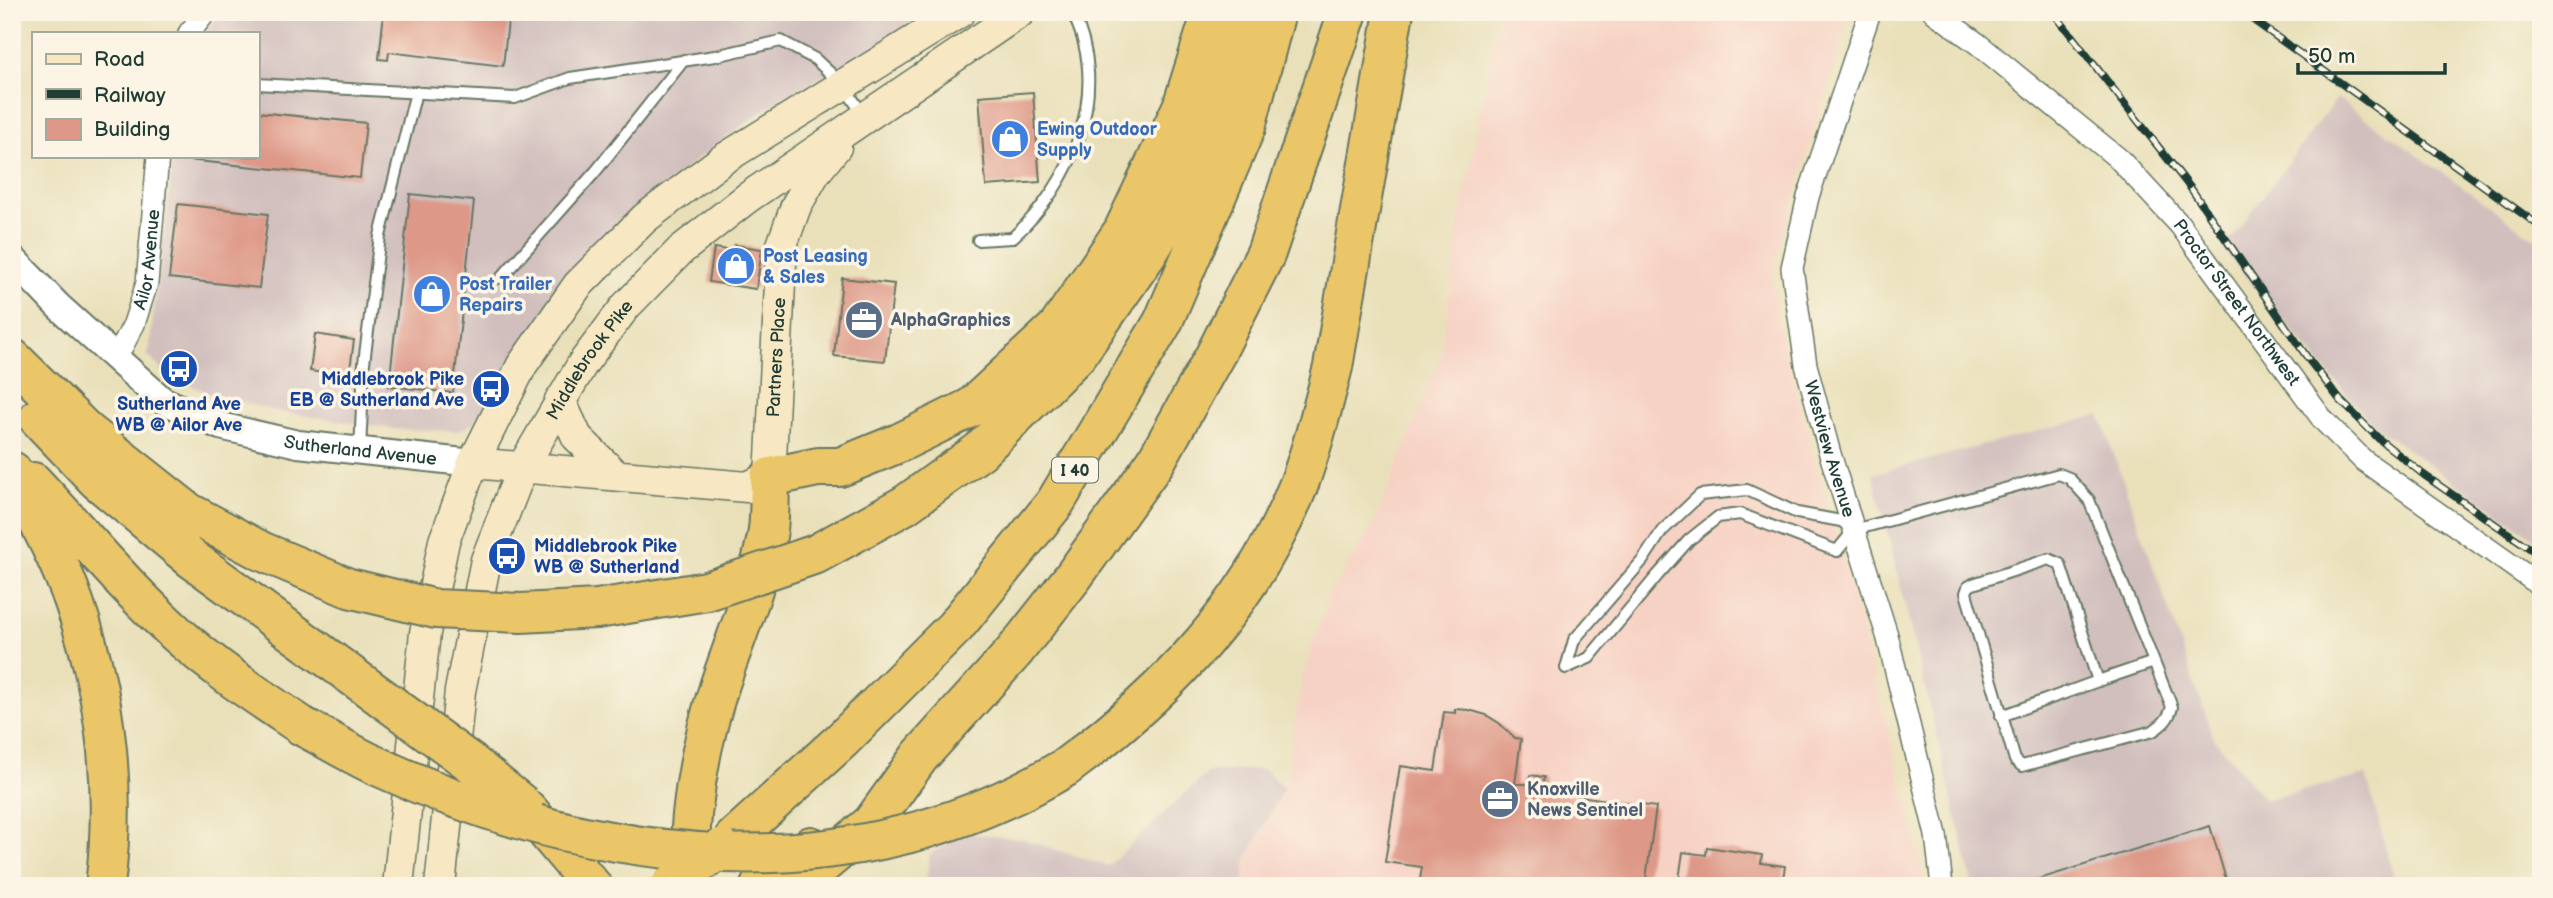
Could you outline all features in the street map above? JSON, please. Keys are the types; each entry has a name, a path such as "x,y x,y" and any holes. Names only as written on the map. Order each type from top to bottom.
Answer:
{"highway":[{"path":"689,886 688,847 699,766 719,686 748,606 767,539 770,477 818,467 840,467 899,443 972,407 1058,327 1123,231 1182,107 1212,12"},
{"path":"14,372 188,512 261,551 349,588 436,609 520,613 597,609 707,591 816,554 905,505 980,451 1077,355 1148,253 1173,211 1214,112 1245,12"},
{"name":"I 40","path":"670,886 734,838 842,740 955,627 1055,503 1163,322 1247,127 1276,12"},
{"path":"797,886 872,823 920,756 1014,652 1056,599 1156,461 1215,355 1266,253 1348,12"},
{"path":"12,461 120,579 177,635 234,681 302,726 375,765 447,795 486,809 607,841 681,851 755,854 822,850 927,830 1033,787 1106,738 1163,688 1210,636 1273,542 1298,485 1319,425 1333,367 1394,12"},
{"path":"14,372 97,480 192,559 449,746 523,805 592,886"},
{"path":"12,471 47,539 74,602 95,675 108,739 111,813 104,881"},
{"path":"760,886 920,756"}],"main road":[{"path":"398,886 425,633 444,541 473,463 522,365 578,285 645,218 722,160 960,12"},
{"name":"Middlebrook Pike","path":"440,886 460,691 486,560 523,466 583,363 626,306 681,250 747,198 1020,12"},
{"path":"747,198 760,173 775,159 841,111 846,102 843,85"},
{"name":"Partners Place","path":"770,477 782,245 796,206 815,173 858,124"},
{"path":"560,400 577,437 615,475"},
{"name":"Sutherland Avenue","path":"473,463 747,487 770,477"}],"street":[{"path":"190,32 206,12"},
{"name":"Westview Avenue","path":"1870,12 1808,197 1792,268 1806,365 1887,635 1936,835 1942,886"},
{"name":"Proctor Street Northwest","path":"1934,12 1978,44 2119,159 2180,225 2323,420 2363,460 2541,586"},
{"name":"Ailor Avenue","path":"116,360 134,324 147,283 158,158"},
{"name":"Sutherland Avenue","path":"14,265 162,400 220,426 298,444 473,463"}],"lane":[{"path":"978,240 1013,238 1046,203 1067,169 1086,117 1087,58 1072,12"},
{"path":"259,83 516,98 569,78 781,41 815,59 843,85 858,124"},
{"path":"501,278 596,170 684,60"},
{"path":"360,451 364,363 380,236 416,92"},
{"path":"1854,530 1841,521 1797,513 1747,490 1700,495 1662,531 1643,560 1574,640 1566,668 1589,658 1689,541 1718,517 1740,514 1837,551 1854,530 2059,474 2069,478 2089,500 2172,707 2170,716 2153,731 2022,766 2015,761 1966,593 1968,587 2054,559 2060,564 2098,681"},
{"path":"2001,716 2154,662"}],"shaded area":[{"path":"222,12 926,12 928,17 767,108 701,156 625,219 563,289 474,423 457,431 394,429 274,411 207,393 165,373 148,356 174,158 259,158 259,32 206,32"},
{"path":"1500,12 1850,12 1772,274 1780,332 1855,604 1911,820 1925,886 1243,886 1246,860 1284,788 1302,678 1328,596 1376,519 1441,354 1460,217"},
{"path":"2337,98 2541,243 2541,543 2373,425 2223,250"},
{"path":"2100,415 2214,739 2265,800 2366,775 2396,886 1973,886 1873,474"},
{"path":"1263,769 1284,788 1246,860 1243,886 925,886 930,854 966,833 1022,839 1108,866 1208,772"}],"building":[{"path":"384,12 509,12 503,66 389,52 388,60 379,59"},
{"name":"Ewing Outdoor Supply","path":"1033,92 1040,182 986,186 979,96"},
{"path":"259,112 366,123 360,178 188,160 259,158"},
{"name":"Post Trailer Repairs","path":"410,194 474,201 453,393 389,386"},
{"path":"178,204 268,214 259,288 169,278"},
{"name":"Post Leasing & Sales","path":"735,245 762,249 756,289 709,282 714,248 735,251"},
{"name":"AlphaGraphics","path":"842,278 894,284 885,361 834,356"},
{"path":"315,334 354,340 349,377 310,371"},
{"name":"Knoxville News Sentinel","path":"1455,709 1486,715 1515,738 1521,739 1515,784 1528,784 1530,775 1544,777 1542,787 1552,788 1552,792 1656,807 1645,886 1419,886 1422,867 1385,862 1400,766 1435,771 1444,712 1455,713"},
{"path":"2210,826 2228,886 2020,886 2020,885"},
{"name":"Knoxville News Sentinel","path":"1707,847 1762,855 1761,863 1785,866 1782,886 1678,886 1683,852 1706,855"}],"railway":[{"path":"2053,12 2192,190 2309,360 2340,400 2379,439 2424,475 2541,556"},
{"path":"2242,12 2541,227"}],"place":[{"name":"Ewing Outdoor Supply","path":"1010,139"},
{"name":"Post Leasing & Sales","path":"736,266"},
{"name":"Post Trailer Repairs","path":"432,294"},
{"name":"AlphaGraphics","path":"864,320"},
{"name":"Sutherland Ave WB @ Ailor Ave","path":"179,369"},
{"name":"Middlebrook Pike EB @ Sutherland Ave","path":"491,389"},
{"name":"Middlebrook Pike WB @ Sutherland","path":"507,556"},
{"name":"Knoxville News Sentinel","path":"1500,799"}]}
